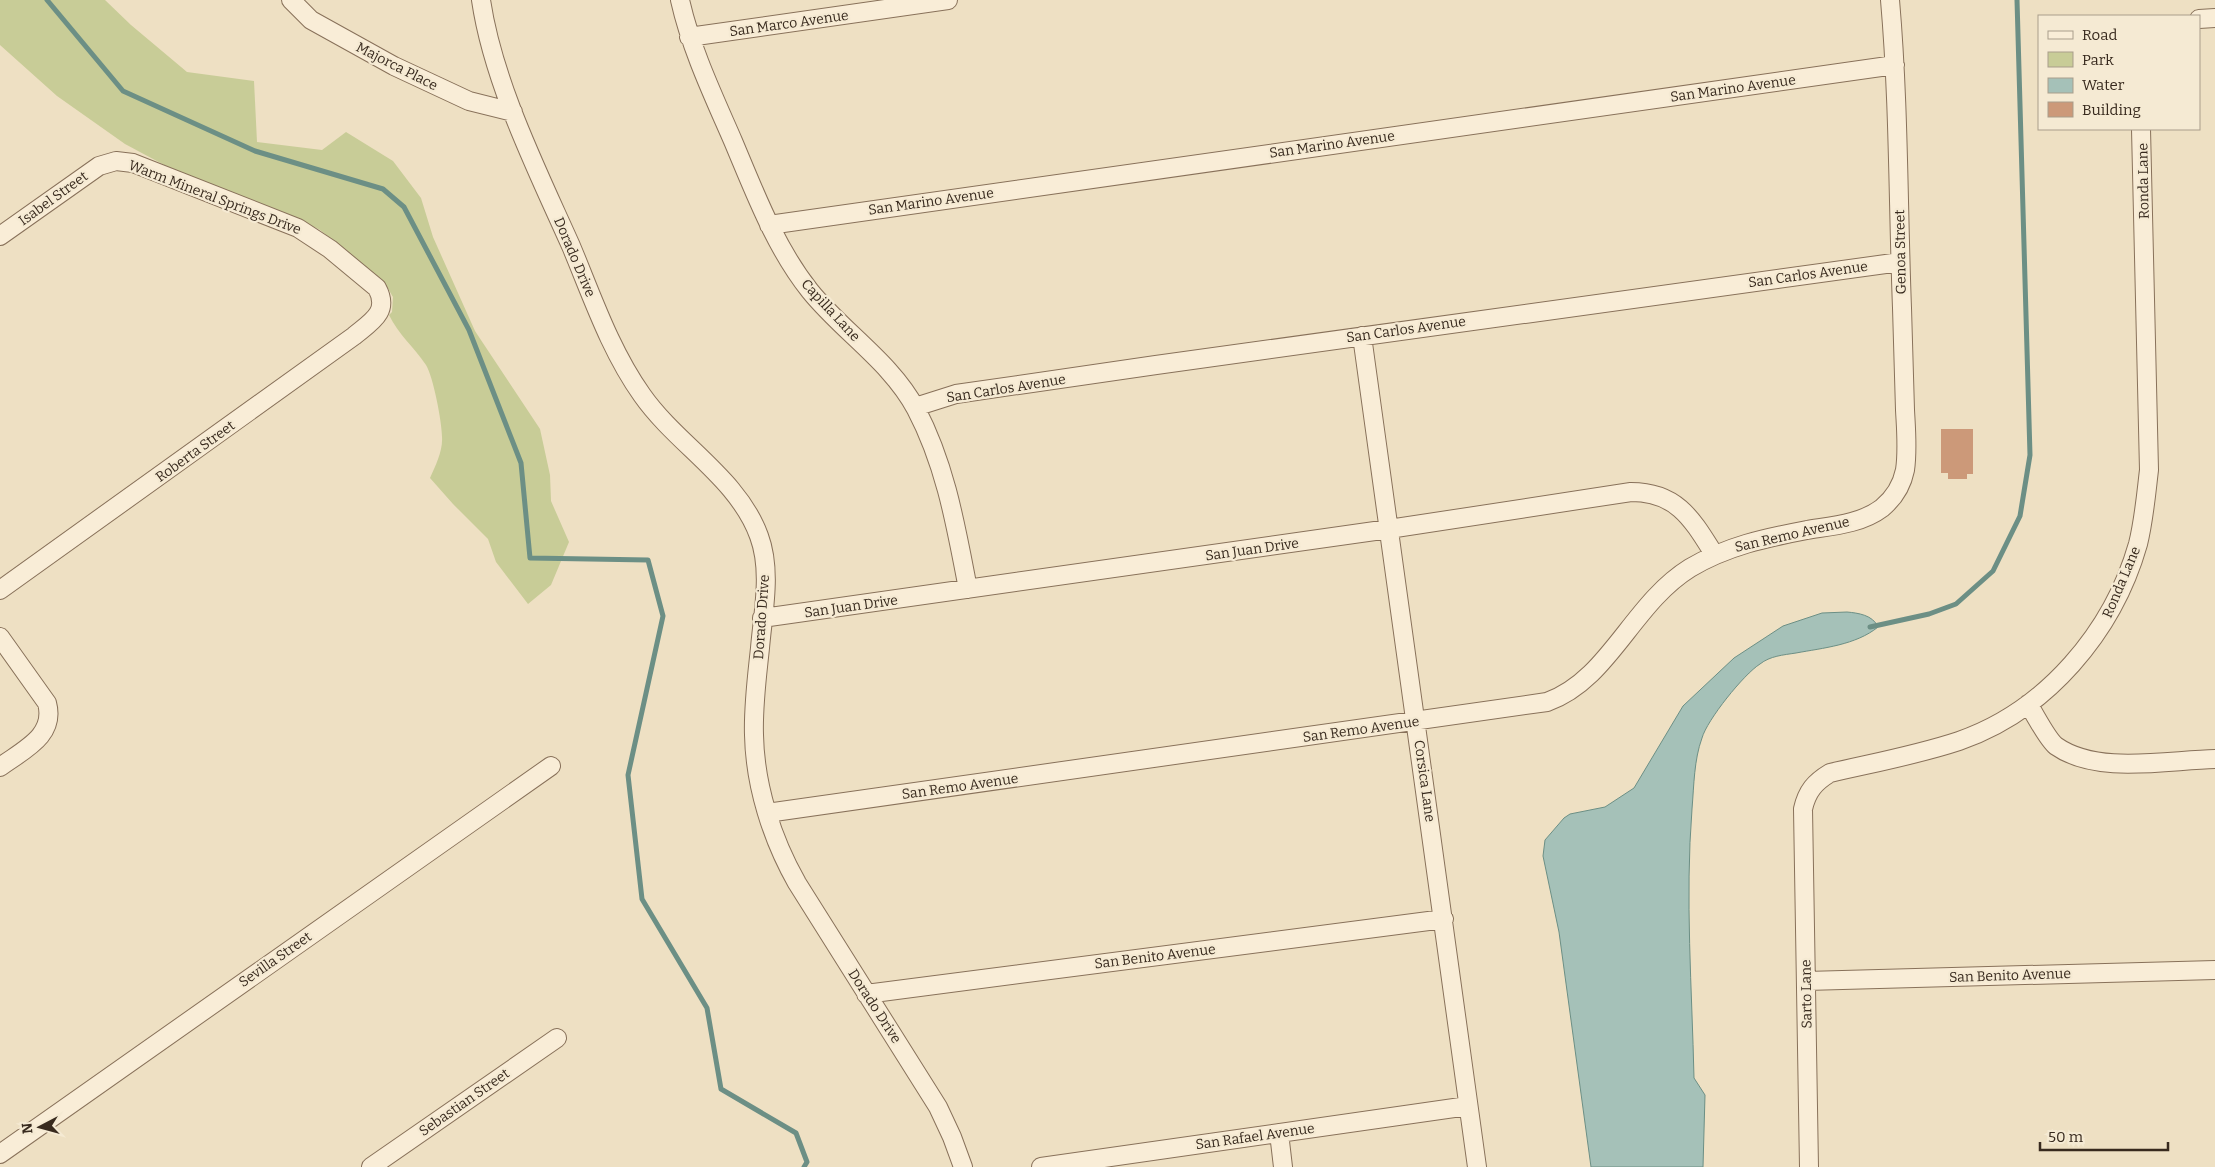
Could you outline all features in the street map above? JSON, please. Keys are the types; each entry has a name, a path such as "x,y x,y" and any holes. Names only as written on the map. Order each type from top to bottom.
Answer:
{"street":[{"name":"Majorca Place","path":"291,0 311,20 394,66 469,101 514,112"},
{"name":"Dorado Drive","path":"481,0 496,65 514,112 607,330 626,370 644,398 661,419 723,481 754,522 764,559 765,582 754,704 754,735 756,761 767,813 790,871 938,1107 963,1167"},
{"name":"Capilla Lane","path":"680,0 690,37 769,225 784,254 811,292 871,352 894,378 915,408 928,434 947,485 968,590"},
{"name":"San Marco Avenue","path":"690,37 948,0"},
{"name":"Genoa Street","path":"1890,0 1895,65 1907,448 1902,481 1890,501"},
{"path":"2200,19 2215,18"},
{"name":"San Marino Avenue","path":"769,225 1895,65"},
{"name":"Ronda Lane","path":"1803,822 1803,809 1806,797 1818,780 1830,772 1921,752 1960,740 1991,727 2028,704 2072,665 2102,625 2130,568 2144,518 2149,470 2141,130"},
{"name":"Isabel Street","path":"0,236 91,171 107,163"},
{"name":"Warm Mineral Springs Drive","path":"107,163 133,163 298,228 330,249 377,288 382,297 382,304"},
{"name":"San Carlos Avenue","path":"915,408 956,394 1900,262"},
{"name":"Roberta Street","path":"0,590 354,336 376,316 382,304"},
{"name":"Corsica Lane","path":"1362,336 1417,722 1477,1167"},
{"name":"San Juan Drive","path":"762,618 1389,529 1623,493 1645,492 1664,498 1682,509 1714,554"},
{"name":"San Remo Avenue","path":"767,813 1534,705 1558,698 1570,692 1596,670 1641,612 1661,591 1680,575 1714,554 1754,541 1851,521 1876,512 1890,501"},
{"path":"0,637 47,702 50,713 45,731 36,742 0,767"},
{"path":"2028,704 2054,745 2085,760 2124,764 2215,759"},
{"name":"Sevilla Street","path":"0,1154 551,766"},
{"name":"Sarto Lane","path":"1803,822 1809,1167"},
{"name":"San Benito Avenue","path":"866,994 1444,920"},
{"name":"San Benito Avenue","path":"1806,981 2215,970"},
{"name":"Sebastian Street","path":"371,1167 557,1038"},
{"name":"San Rafael Avenue","path":"1041,1167 1468,1106"},
{"path":"1279,1133 1283,1167"}],"green space":[{"path":"0,0 105,0 131,25 187,72 254,81 257,142 322,150 346,132 393,161 421,198 433,237 475,331 540,429 550,475 551,501 569,542 551,585 528,604 496,562 488,539 430,478 439,458 442,442 442,430 434,389 426,365 389,315 392,312 393,297 384,282 320,230 288,214 168,167 125,144 57,96 0,45"}],"water":[{"path":"1847,612 1869,617 1878,627 1850,642 1777,656 1764,661 1745,677 1727,698 1705,730 1699,746 1692,809 1689,910 1694,1078 1705,1095 1703,1167 1591,1167 1559,932 1543,856 1545,840 1564,818 1570,814 1605,807 1634,788 1683,706 1734,658 1783,626 1822,613"}],"building":[{"path":"1941,429 1973,429 1973,474 1967,474 1967,479 1948,479 1948,473 1941,473"}],"waterway":[{"path":"47,0 123,91 255,151 383,189 404,207 469,330 521,463 530,558 648,560 663,616 628,775 642,899 707,1008 721,1089 796,1133 807,1162 804,1167"},
{"path":"1870,627 1929,614 1956,604 1993,571 2020,516 2030,455 2017,0"}]}
